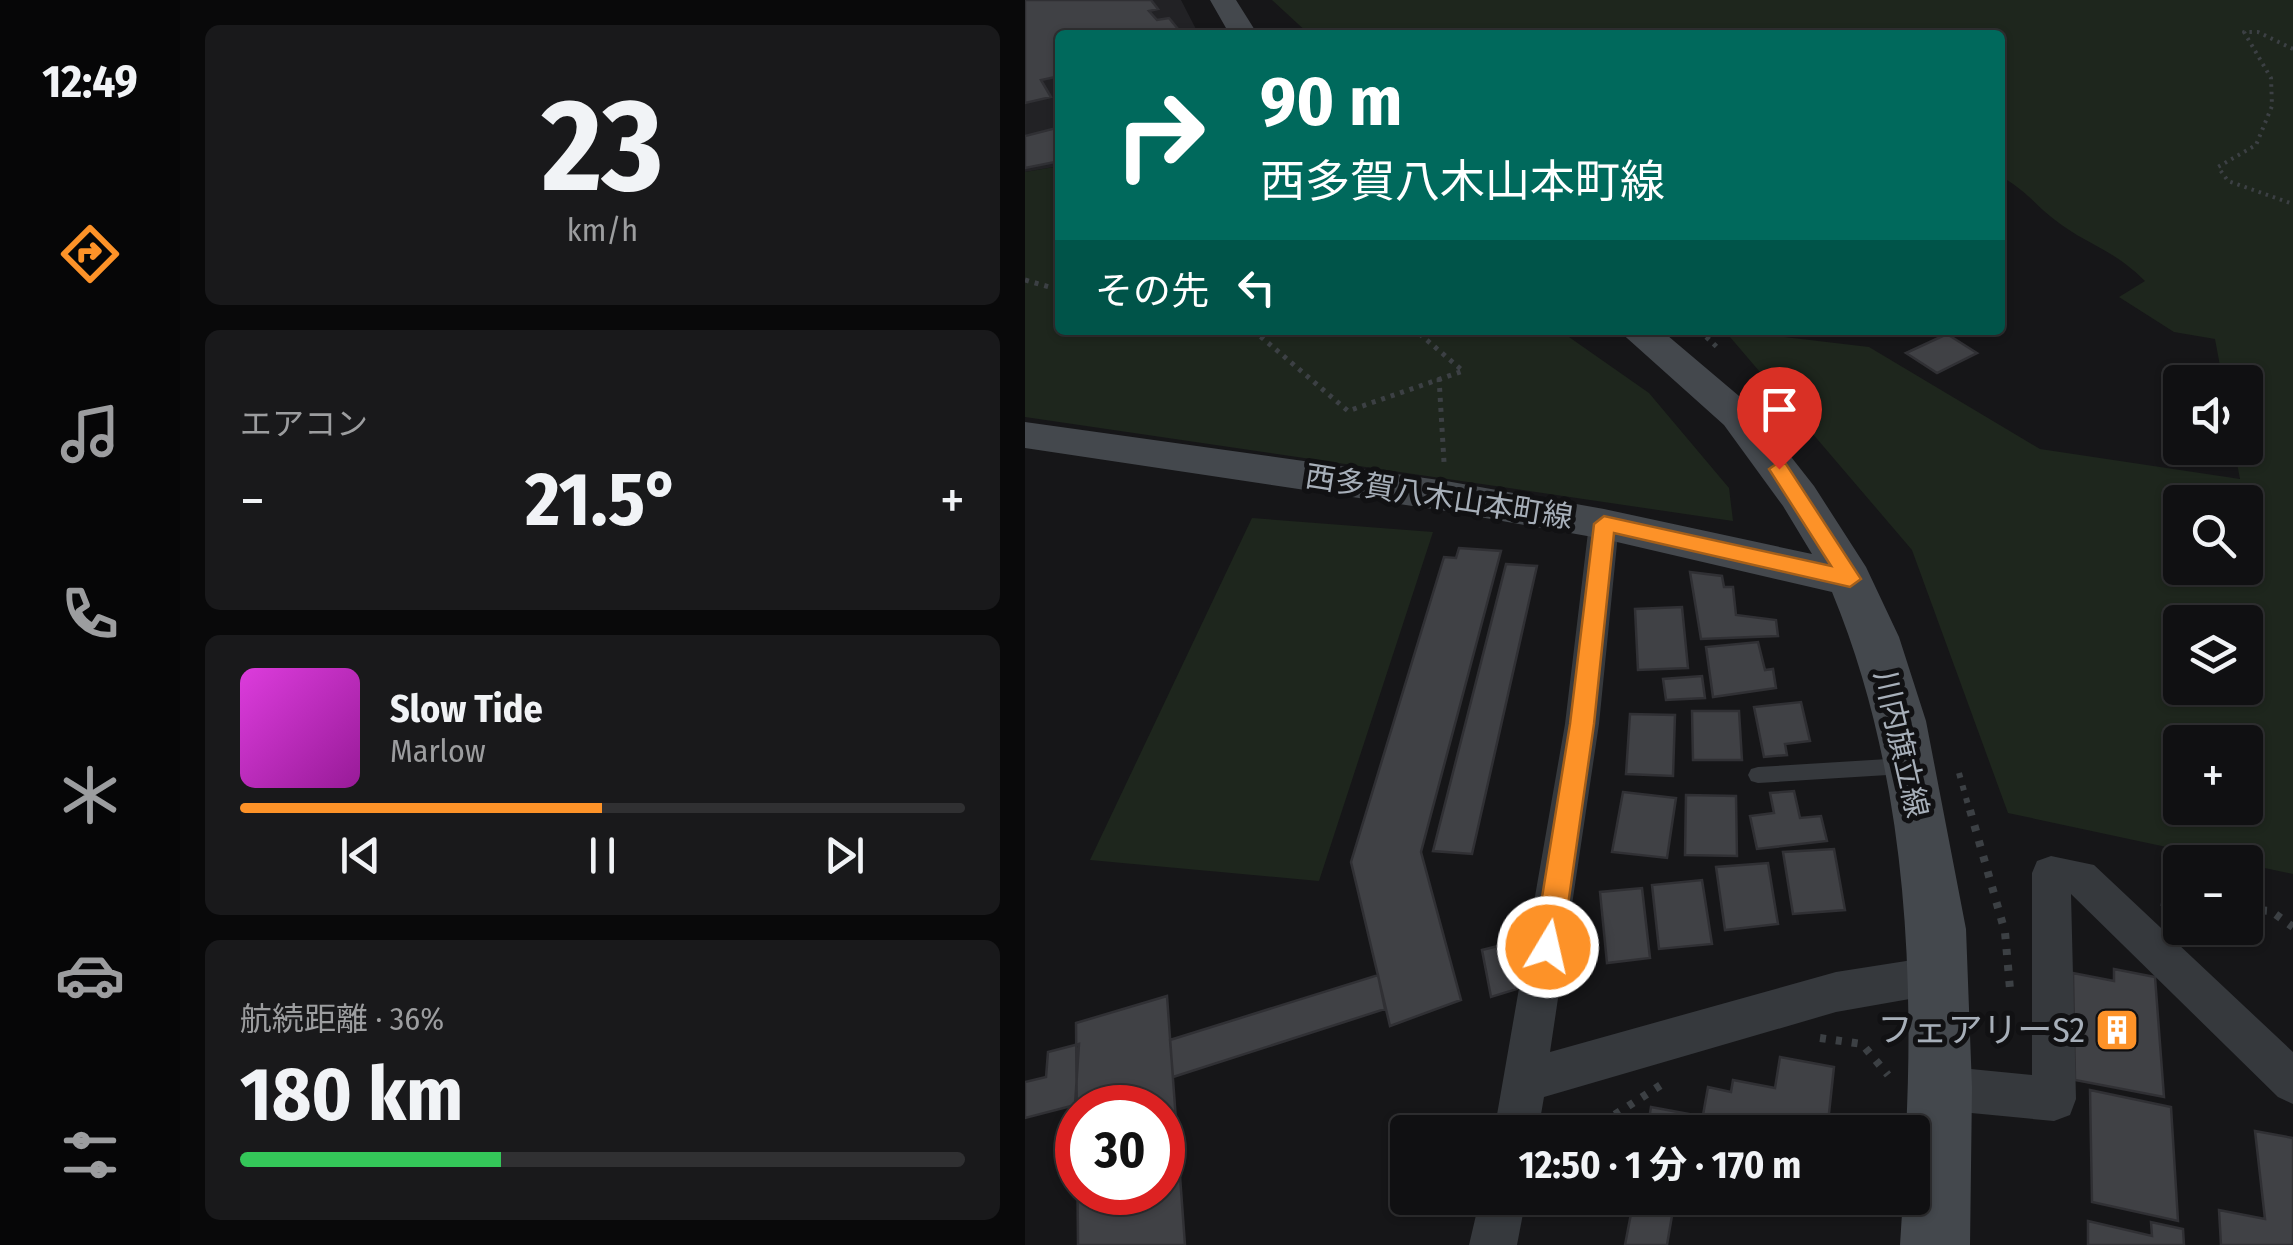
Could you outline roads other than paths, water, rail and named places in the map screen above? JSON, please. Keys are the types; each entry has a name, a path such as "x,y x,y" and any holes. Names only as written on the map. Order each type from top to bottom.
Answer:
{"street":[{"path":"1223,0 1241,30"},
{"name":"川内旗立線","path":"1643,335 1738,416 1799,496 1850,579 1875,637 1901,721 1937,928 1937,975 1918,1087 1935,1245"},
{"name":"西多賀八木山本町線","path":"1025,435 1445,496 1604,524 1850,579"},
{"path":"1520,1115 1582,724 1604,524"},
{"path":"1918,1087 2054,1099 2051,873 2080,878 2293,1082"},
{"path":"1527,1080 1836,992 1937,975"},
{"path":"1493,1245 1499,1215"}],"lane":[{"path":"1758,775 1909,766"}],"place":[{"name":"フェアリーS2","path":"2117,1030"}]}
